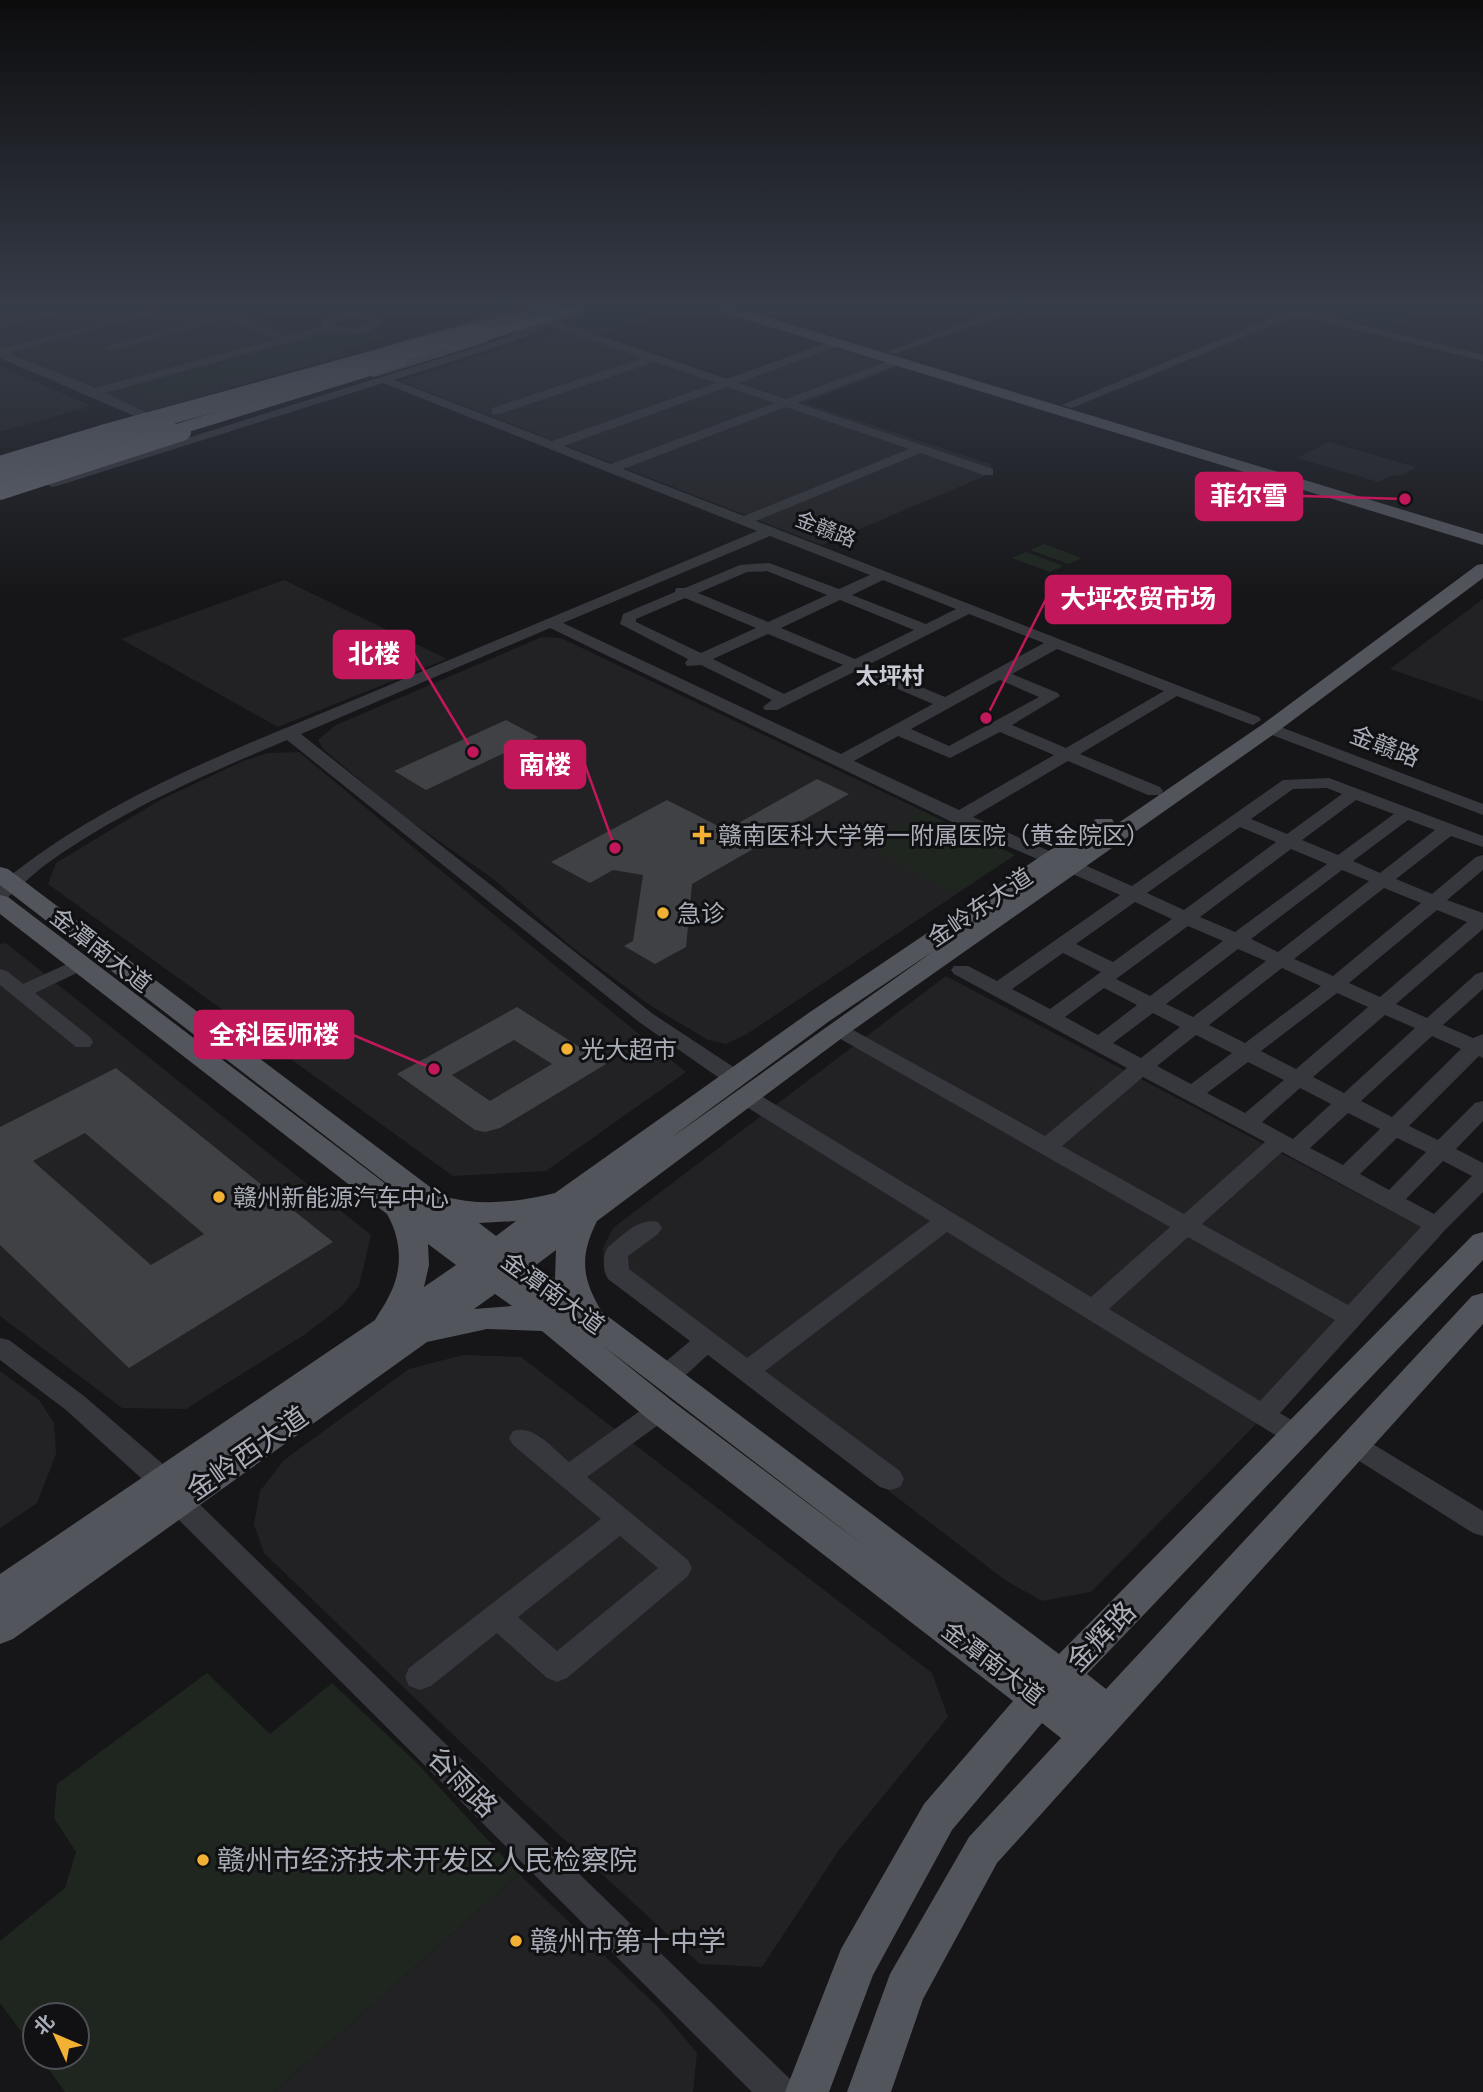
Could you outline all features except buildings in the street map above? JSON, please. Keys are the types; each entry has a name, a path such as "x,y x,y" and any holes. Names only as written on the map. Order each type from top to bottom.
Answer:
{"highway":[{"path":"0,463 205,406"},
{"path":"0,473 227,406"},
{"path":"0,488 258,406"}],"main road":[{"path":"0,473 233,406"},
{"path":"0,488 260,406"},
{"path":"1057,406 1452,527 1483,531"},
{"path":"1070,406 1452,527 1483,540"},
{"path":"1452,527 1478,557"},
{"name":"金岭东大道","path":"495,1265 739,1087 1261,724 1403,618 1478,557"},
{"name":"金岭东大道","path":"739,1087 836,1029 1062,863 1154,791 1261,724"},
{"name":"金潭南大道","path":"3,888 78,965 408,1200"},
{"name":"金潭南大道","path":"3,888 495,1265 592,1321 666,1376 1097,1723"},
{"path":"386,1341 414,1273 415,1256 408,1200 491,1213 579,1205 570,1249 569,1273 576,1298 592,1321"},
{"name":"金辉路","path":"807,2092 856,1964 938,1817 1051,1687 1483,1242"},
{"name":"金潭南大道","path":"495,1265 546,1320 660,1410 1051,1687"},
{"name":"金岭西大道","path":"0,1628 171,1491 495,1265"},
{"path":"869,2092 905,1989 983,1850 1483,1304"},
{"path":"386,1341 476,1319 513,1316 546,1320"},
{"name":"金岭西大道","path":"0,1593 171,1491"}],"street":[{"path":"122,406 146,417"},
{"path":"0,463 185,406"},
{"path":"0,499 297,406"},
{"name":"金赣路","path":"449,406 1483,810"},
{"path":"496,411 512,406"},
{"path":"551,446 664,406"},
{"path":"610,469 784,406"},
{"path":"793,406 988,472"},
{"path":"744,521 920,449"},
{"path":"3,888 44,857 93,826 208,767 769,531"},
{"path":"783,701 628,624 628,617 746,568 769,567 926,629"},
{"path":"665,675 882,575"},
{"path":"653,579 947,704"},
{"path":"751,717 968,609"},
{"path":"551,623 665,675 958,818 1135,893 1429,1027 1480,1046 1345,1176"},
{"path":"841,761 1056,643"},
{"path":"898,730 950,753 1052,696 1001,675"},
{"path":"958,818 1176,690"},
{"path":"1000,726 1154,791"},
{"path":"288,732 646,1018 739,1087 947,1220 1297,1436"},
{"path":"998,990 1289,783 1329,783 1483,842"},
{"path":"1051,1018 1354,793"},
{"path":"1099,1044 1406,813"},
{"path":"1238,820 1482,921 1247,1123"},
{"path":"1046,1147 1142,1067 1448,829"},
{"path":"1192,1094 1336,984 1483,861"},
{"path":"1062,945 1151,1004 1483,1172"},
{"path":"22,992 78,965"},
{"path":"961,970 1436,1225"},
{"path":"0,975 83,1042"},
{"path":"1093,1309 1185,1225 1287,1145 1346,1103 1483,978"},
{"path":"836,1029 1353,1319"},
{"path":"1391,1201 1483,1108"},
{"path":"1263,1415 1436,1225 1483,1178"},
{"path":"747,1371 947,1220"},
{"path":"650,1228 616,1253 617,1273 890,1479"},
{"path":"666,1376 706,1342"},
{"name":"谷雨路","path":"0,1348 75,1403 171,1491 777,2092"},
{"path":"569,1476 660,1410"},
{"path":"496,1615 557,1669 678,1568 522,1438"},
{"path":"1354,1445 1483,1525"},
{"path":"420,1677 621,1519"}],"shaded area":[{"path":"0,406 91,406 0,432"},
{"path":"110,406 170,406 134,416"},
{"path":"463,406 813,406 991,464 992,473 822,545"},
{"path":"1329,442 1416,467 1403,475 1391,476 1378,482 1297,458"},
{"path":"1044,544 1082,558 1069,564 1030,550"},
{"path":"1026,552 1064,566 1050,572 1012,558"},
{"path":"284,580 447,659 278,727 121,639"},
{"path":"1483,599 1483,701 1390,669"},
{"name":"赣南医科大学第一附属医院（黄金院区）","path":"542,637 561,638 1015,855 747,1034 726,1044 708,1040 651,1006 573,948 492,878 403,816 323,749 318,740 336,725"},
{"path":"299,752 686,1072 546,1171 453,1176 48,884 56,863 160,800 243,761 268,753"},
{"path":"924,812 1015,855 956,892 867,846"},
{"path":"6,943 371,1235 359,1286 342,1306 304,1335 186,1409 122,1408 0,1316 0,944"},
{"path":"946,976 1440,1237 1091,1592 1042,1601 1005,1580 604,1273 603,1248 613,1228"},
{"path":"463,1355 521,1357 932,1673 948,1717 839,1850 762,1967 700,1964 520,1799 264,1553 254,1524 260,1491 284,1460 409,1369"},
{"path":"0,1371 39,1400 54,1423 56,1454 37,1503 0,1528"},
{"path":"207,1673 270,1734 332,1683 418,1764 519,1874 274,2092 65,2092 50,2071 91,2071 91,2001 21,2001 21,2031 0,2003 0,1941 65,1888 76,1852 54,1818 57,1784"},
{"name":"赣州市第十中学","path":"519,1874 660,2009 697,2053 693,2092 274,2092"}],"place":[{"name":"菲尔雪","path":"1405,499"},
{"name":"大坪农贸市场","path":"986,718"},
{"name":"北楼","path":"473,752"},
{"name":"赣南医科大学第一附属医院（黄金院区）","path":"702,835"},
{"name":"南楼","path":"615,848"},
{"name":"急诊","path":"663,913"},
{"name":"光大超市","path":"567,1049"},
{"name":"全科医师楼","path":"434,1069"},
{"name":"赣州新能源汽车中心","path":"219,1197"},
{"name":"赣州市经济技术开发区人民检察院","path":"203,1860"},
{"name":"赣州市第十中学","path":"516,1941"}],"district":[{"name":"太坪村","path":"890,676"}]}
